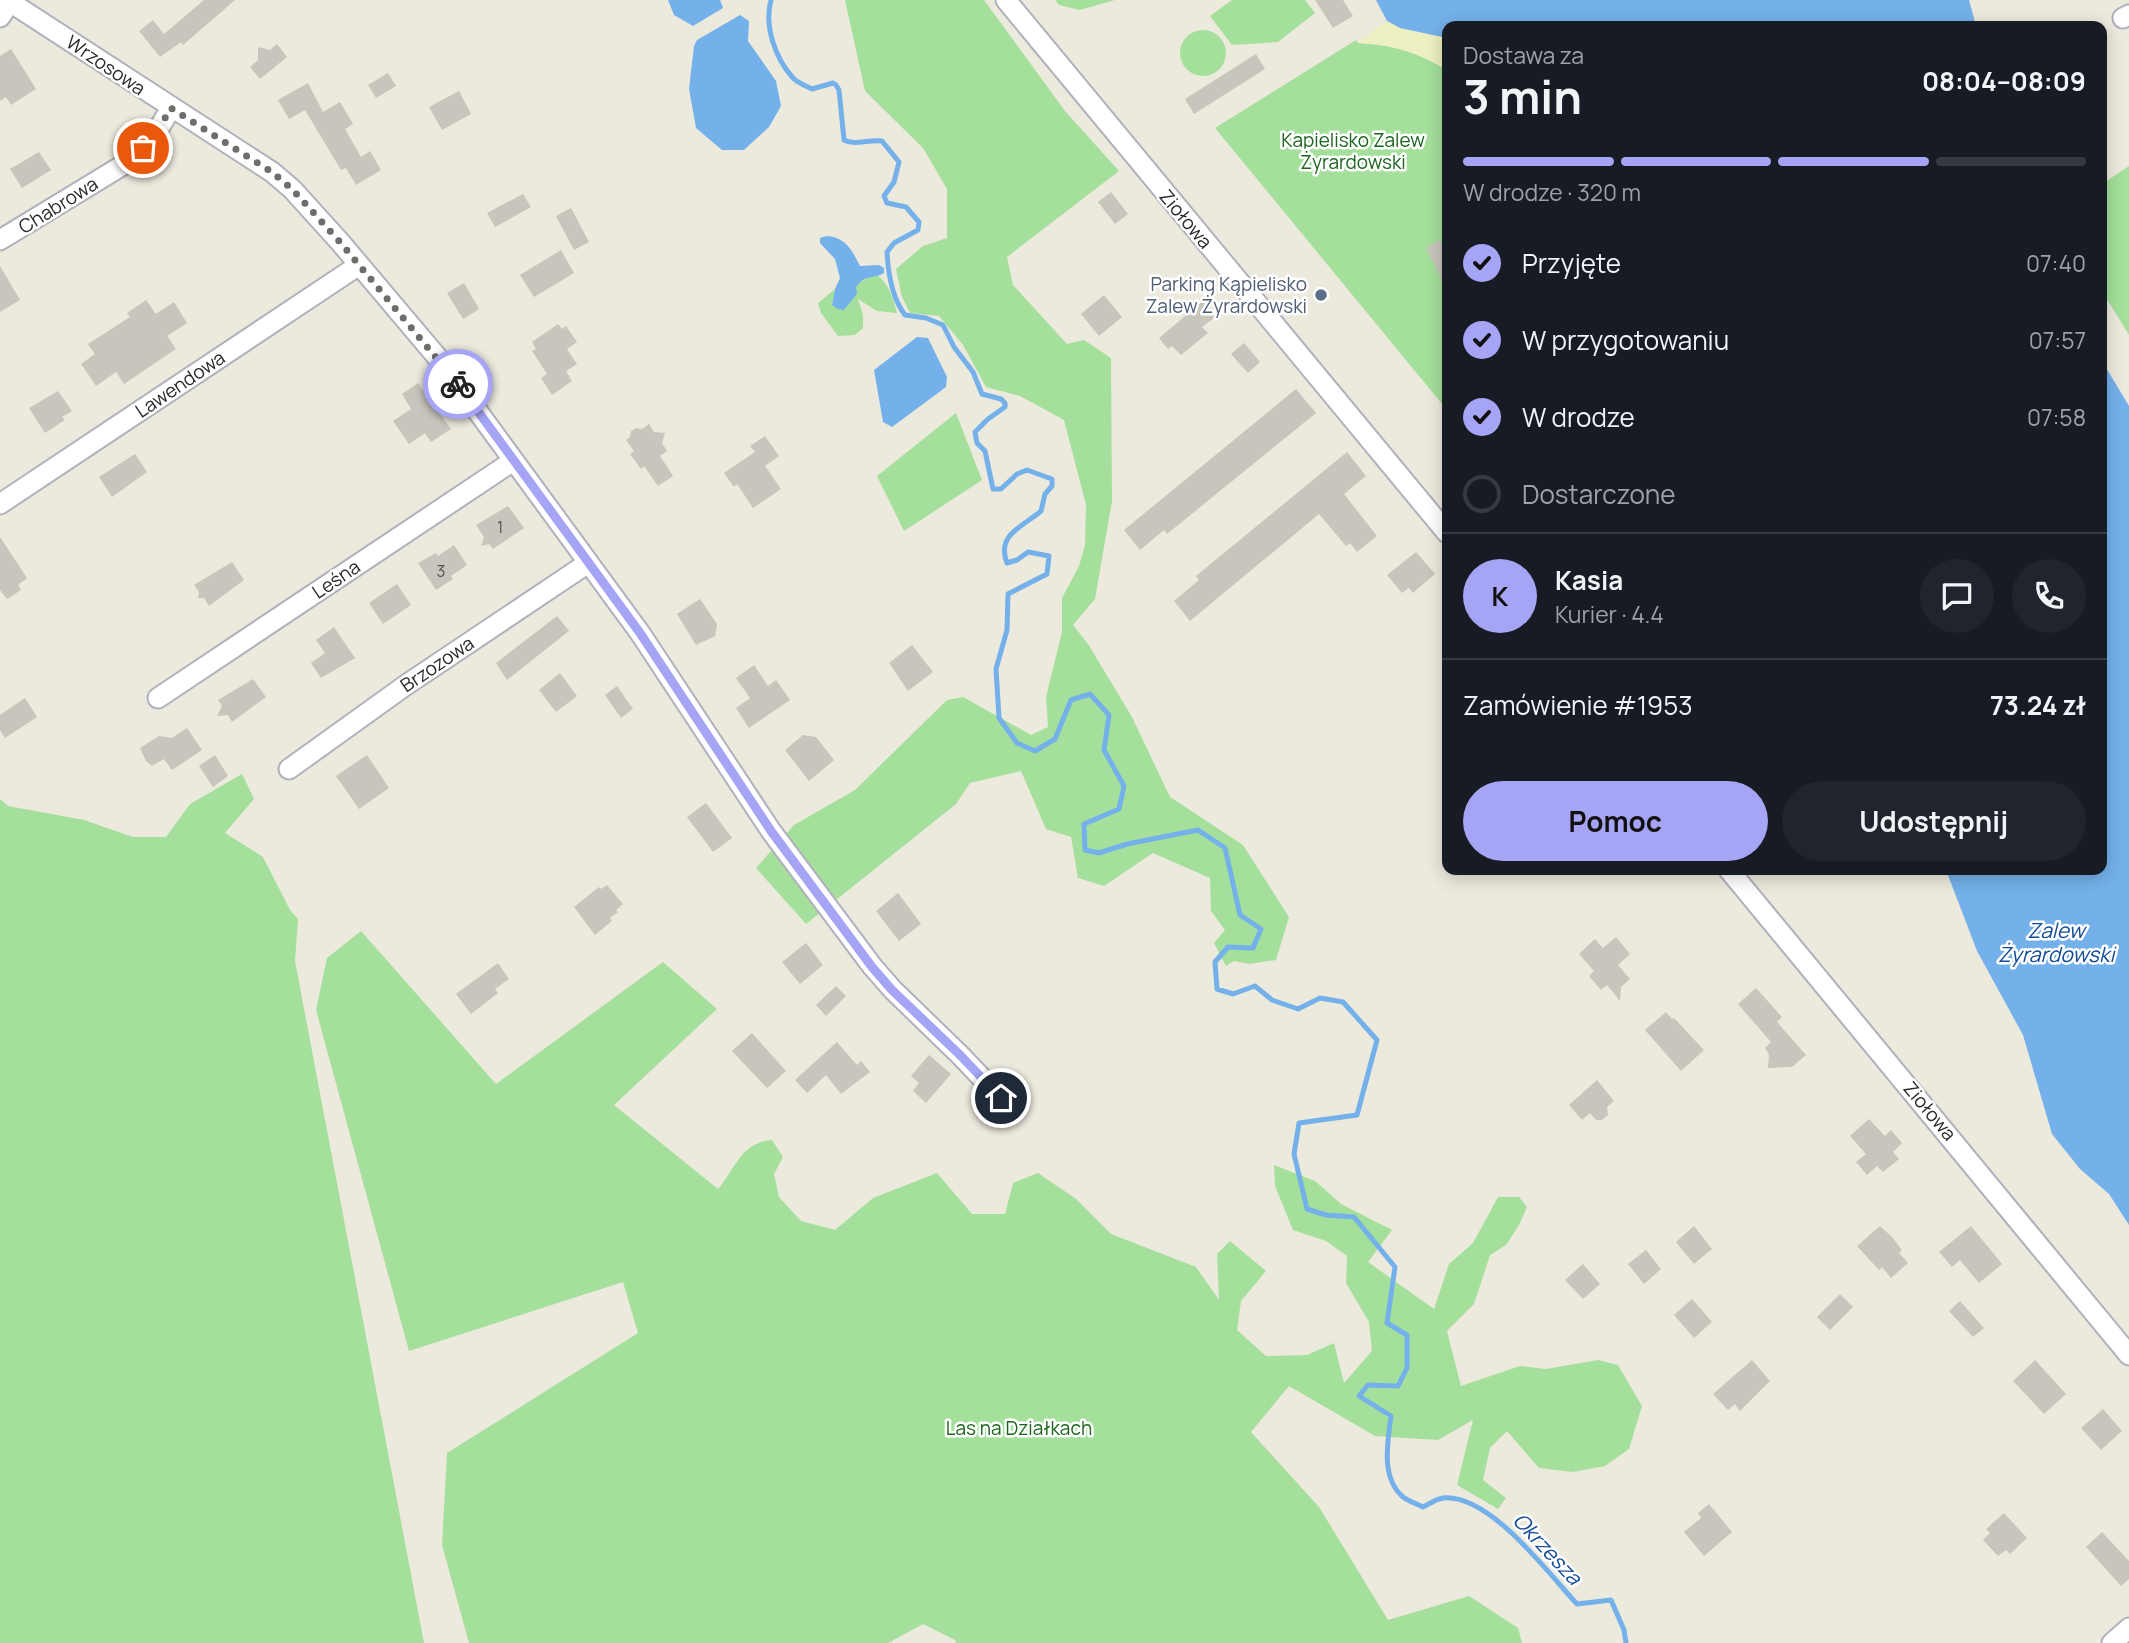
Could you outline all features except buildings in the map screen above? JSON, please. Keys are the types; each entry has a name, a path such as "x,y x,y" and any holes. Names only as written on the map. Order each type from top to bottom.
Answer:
{"street":[{"name":"Ziołowa","path":"1006,0 1442,527"},
{"name":"Wrzosowa","path":"5,6 272,172 292,189 443,364 640,633 771,831 872,967 1001,1098"},
{"name":"Chabrowa","path":"0,240 133,159 153,138 171,108"},
{"name":"Lawendowa","path":"0,504 359,265"},
{"name":"Leśna","path":"158,698 513,461"},
{"name":"Brzozowa","path":"289,769 406,685 587,563"},
{"name":"Ziołowa","path":"1733,875 2129,1355"},
{"path":"2112,1643 2129,1628"}],"green space":[{"path":"845,0 984,0 1065,111 1119,171 1007,257 1013,285 1067,344 1084,340 1111,358 1112,501 1095,599 1073,625 1088,644 1132,717 1170,797 1243,845 1289,917 1276,960 1249,964 1234,961 1226,966 1214,943 1225,930 1211,911 1210,878 1153,853 1104,886 1078,878 1071,837 1046,829 1021,771 970,783 956,804 806,924 756,868 794,825 855,790 947,700 963,697 1031,735 1048,727 1046,697 1062,632 1062,598 1079,566 1085,545 1086,505 1064,420 1020,396 986,387 963,345 939,316 910,313 902,297 896,269 923,246 947,238 947,189 923,148 865,91"},
{"path":"1055,0 1115,0 1080,10 1059,5"},
{"path":"1232,0 1305,0 1315,13 1278,42 1232,45 1210,16"},
{"path":"1203,30 1219,37 1226,53 1219,69 1203,76 1187,69 1180,53 1187,37"},
{"name":"Kapielisko Zalew Żyrardowski","path":"1356,40 1358,43 1405,50 1442,67 1442,404 1215,128"},
{"path":"2129,166 2129,335 2107,299 2107,181"},
{"path":"876,275 887,286 897,313 877,311 858,299 863,315 863,328 855,335 838,336 821,313 818,303 835,289 832,305 858,284"},
{"path":"956,413 982,480 904,531 877,476"},
{"path":"242,774 254,799 225,833 263,857 290,910 298,919 295,961 424,1643 0,1643 0,799 8,806 84,820 133,837 166,837 190,804"},
{"name":"Las na Działkach","path":"361,931 496,1084 663,962 717,1009 614,1105 718,1189 746,1151 772,1140 783,1157 774,1174 779,1197 801,1221 835,1230 873,1198 937,1173 972,1214 1005,1214 1013,1183 1038,1173 1076,1199 1111,1234 1196,1267 1219,1300 1217,1254 1230,1241 1266,1271 1241,1301 1237,1330 1266,1356 1307,1355 1334,1343 1344,1383 1372,1351 1369,1322 1346,1283 1347,1256 1326,1241 1293,1230 1275,1186 1274,1165 1315,1181 1341,1204 1392,1230 1368,1262 1434,1309 1449,1264 1473,1243 1498,1197 1519,1197 1527,1207 1519,1225 1506,1245 1490,1255 1474,1304 1447,1331 1461,1386 1520,1366 1546,1369 1598,1360 1618,1365 1642,1406 1629,1449 1605,1466 1573,1472 1539,1468 1507,1431 1490,1448 1483,1480 1506,1498 1498,1509 1457,1485 1473,1420 1438,1440 1375,1436 1289,1386 1251,1432 1319,1507 1388,1620 1469,1596 1518,1628 1522,1643 956,1643 955,1640 923,1624 888,1643 469,1643 442,1545 447,1453 638,1333 623,1282 409,1351 316,1010 327,958"}],"sand":[{"path":"1387,21 1400,28 1442,37 1442,67 1405,50 1358,43"}],"water":[{"path":"668,0 720,0 723,8 693,26 674,15"},
{"path":"1376,0 1969,0 1975,21 1442,21 1442,37 1400,28 1387,21"},
{"path":"740,15 749,21 748,41 776,81 781,106 769,127 744,150 722,150 696,128 689,89 694,46 697,40"},
{"path":"827,236 844,242 860,266 879,265 884,268 884,273 859,283 856,287 857,294 844,310 832,305 840,278 835,259 820,243 820,238"},
{"path":"917,337 928,338 947,377 946,387 892,427 883,422 874,370"},
{"name":"Zalew Żyrardowski","path":"2107,369 2129,406 2129,1225 2109,1194 2080,1169 2052,1134 2023,1035 1977,951 1948,875 2107,875"}],"waterway":[{"name":"Okrzesza","path":"771,0 770,31 776,51 787,70 795,80 812,89 833,83 836,85 839,90 844,140 882,141 899,162 894,182 884,196 887,203 906,207 919,222 918,230 894,243 887,252 894,293 905,315 926,318 943,325 954,347 973,372 982,394 1001,399 1005,403 1005,407 975,432 977,443 985,451 993,489 1001,489 1017,474 1027,470 1052,479 1052,486 1045,494 1041,511 1013,532 1005,545 1007,563 1028,552 1049,556 1047,574 1008,594 1007,630 996,669 999,718 1017,743 1035,751 1055,739 1071,700 1090,694 1109,715 1104,750 1124,786 1119,809 1084,824 1085,850 1099,853 1127,844 1198,830 1225,848 1240,915 1261,929 1253,948 1228,947 1215,962 1217,989 1233,994 1255,986 1272,1000 1298,1009 1320,998 1343,1002 1377,1040 1357,1115 1299,1123 1294,1154 1307,1209 1326,1215 1354,1217 1395,1267 1387,1323 1407,1335 1407,1368 1398,1386 1368,1385 1359,1396 1391,1416 1387,1458 1388,1469 1396,1489 1405,1498 1423,1507 1443,1498 1461,1500 1480,1508 1534,1555 1577,1604 1611,1600 1624,1630 1626,1643"}],"way so far":[{"path":"143,148 153,138 171,108 272,172 292,189 340,242 458,384"}],"place":[{"name":"Parking Kąpielisko Zalew Żyrardowski","path":"1321,295"}],"route":[{"path":"458,384 640,633 771,831 872,967 1001,1098"}]}
